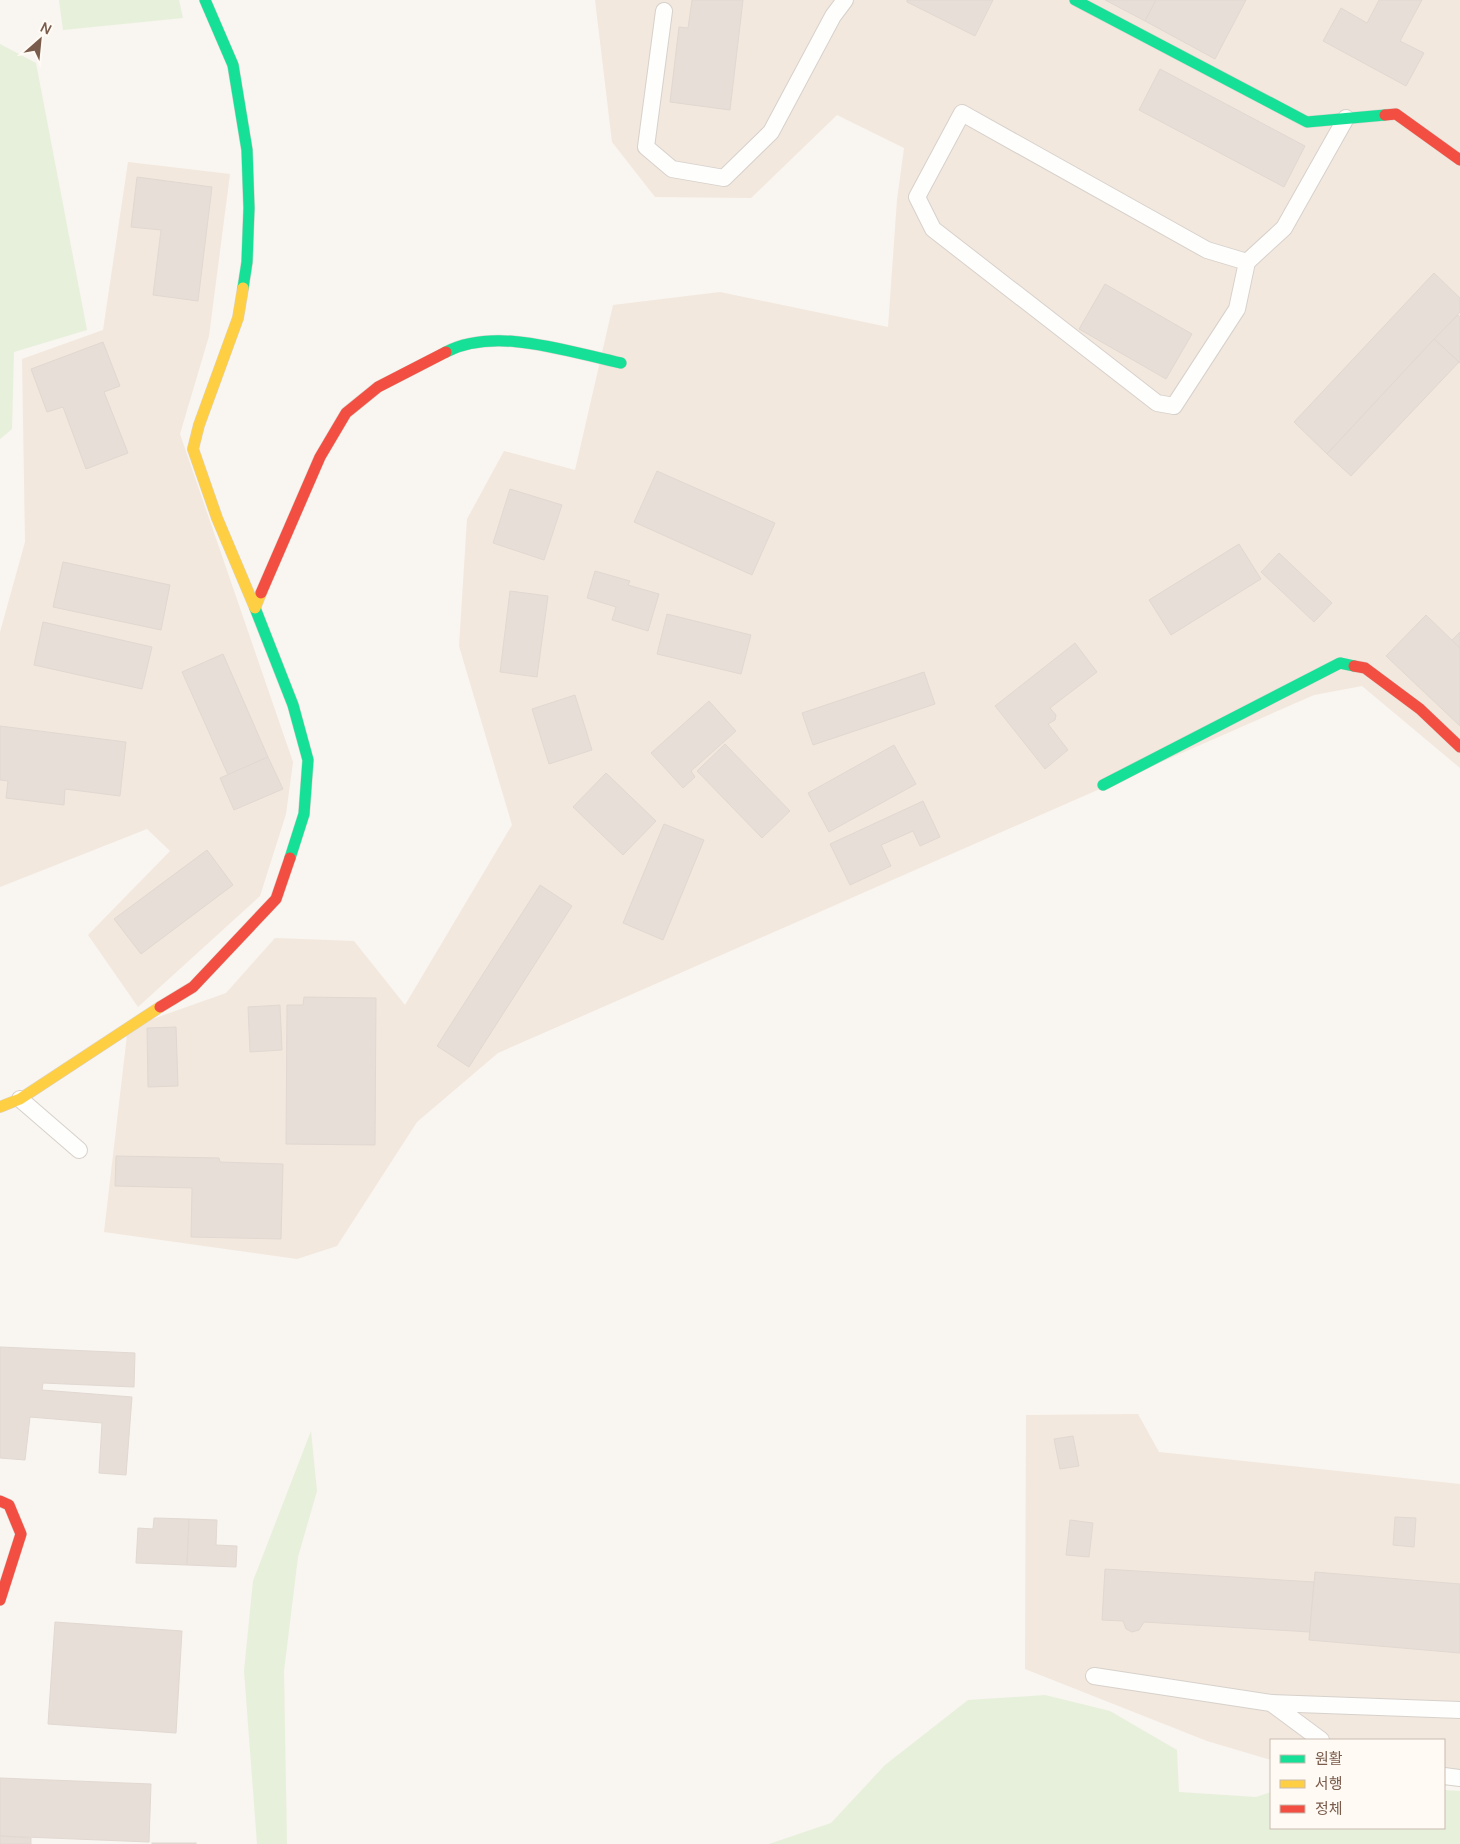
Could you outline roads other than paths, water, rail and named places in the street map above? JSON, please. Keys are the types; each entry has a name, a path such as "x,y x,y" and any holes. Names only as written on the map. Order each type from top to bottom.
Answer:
{"street":[{"path":"0,1107 20,1099 130,1025 193,987 276,899 304,814 308,760 293,705 217,518 193,448 199,425 238,318 247,262 250,208 247,150 233,64 205,0"},
{"path":"1075,0 1307,122 1396,114 1460,160"},
{"path":"255,608 320,457 346,413 378,387 453,348 490,339 548,347 621,363"},
{"path":"1103,785 1340,663 1365,668 1420,709 1460,747"},
{"path":"0,1501 9,1506 21,1534 0,1600"}],"lane":[{"path":"664,12 646,147 672,169 724,178 771,132 833,16 845,0"},
{"path":"1248,262 1207,250 962,113 917,196 933,229 1156,403 1174,406 1236,309 1248,262 1284,228 1346,118"},
{"path":"20,1099 79,1150"},
{"path":"1094,1676 1271,1703 1460,1710"},
{"path":"1271,1703 1320,1739"},
{"path":"1445,1776 1460,1778"}]}
